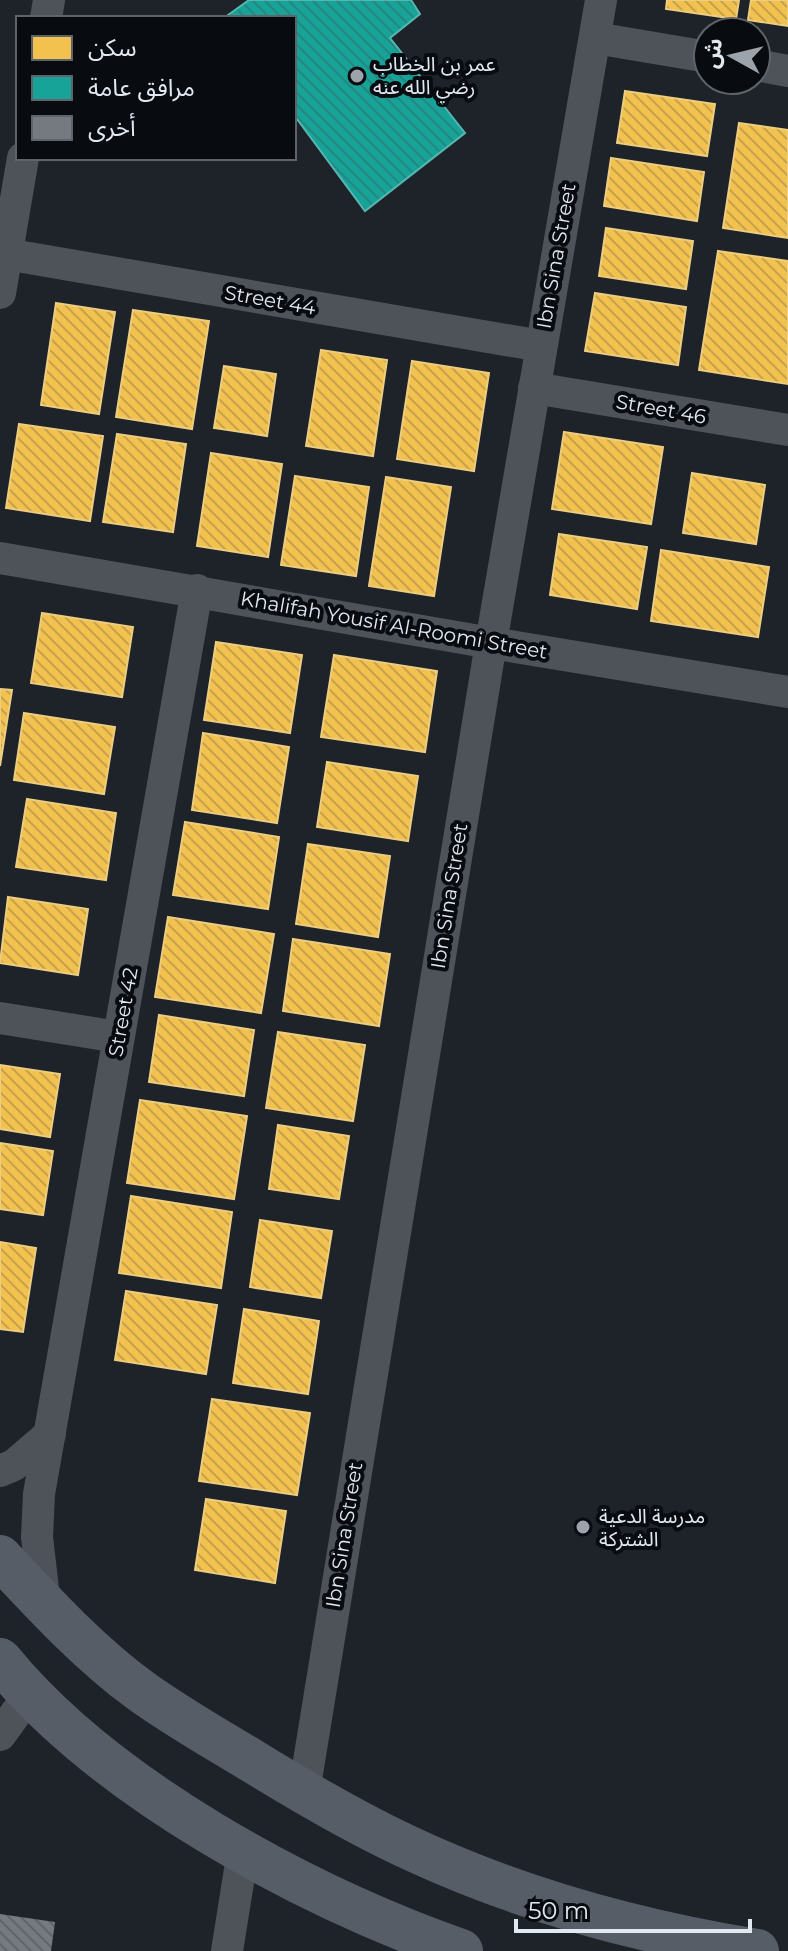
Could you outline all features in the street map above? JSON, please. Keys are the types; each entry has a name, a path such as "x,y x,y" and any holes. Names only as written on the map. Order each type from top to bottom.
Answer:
{"street":[{"name":"Ibn Sina Street","path":"304,1792 491,643 601,0"},
{"path":"595,38 692,54"},
{"path":"0,293 3,254 23,160"},
{"name":"Street 44","path":"3,254 541,346"},
{"name":"Street 46","path":"534,388 788,430"},
{"name":"Khalifah Yousif Al-Roomi Street","path":"0,558 788,692"},
{"name":"Street 42","path":"45,1606 37,1514 197,590"},
{"path":"0,1018 118,1037"},
{"path":"0,1471 14,1465 50,1434"},
{"path":"0,1557 45,1606 140,1690 304,1792 413,1850 521,1892 650,1930 757,1951"},
{"path":"0,1660 29,1695 105,1759 155,1796 243,1851 328,1895 461,1951"},
{"path":"0,1735 29,1695"},
{"path":"227,1951 243,1851"}],"building: سكن":[{"path":"667,0 739,0 736,16 666,9"},
{"path":"751,0 788,0 788,26 772,24 772,16 749,16"},
{"path":"625,91 715,104 707,156 617,143"},
{"path":"739,123 788,130 788,238 723,228"},
{"path":"611,158 704,172 697,221 604,206"},
{"path":"606,228 693,241 686,289 599,276"},
{"path":"718,251 788,261 788,384 699,370"},
{"path":"595,293 686,307 678,365 585,351"},
{"path":"56,303 115,312 99,414 41,405"},
{"path":"133,310 209,321 192,429 116,417"},
{"path":"321,350 387,360 373,456 306,446"},
{"path":"412,361 489,373 474,471 397,459"},
{"path":"224,366 276,374 267,436 214,428"},
{"path":"19,424 103,436 90,521 6,508"},
{"path":"564,432 663,447 651,524 552,509"},
{"path":"117,434 186,444 173,532 103,522"},
{"path":"211,453 282,464 268,557 197,546"},
{"path":"692,473 765,485 756,544 683,533"},
{"path":"295,476 369,487 356,576 281,565"},
{"path":"386,477 451,487 434,596 369,586"},
{"path":"559,534 647,547 637,609 550,595"},
{"path":"661,550 769,567 758,637 651,621"},
{"path":"42,613 133,627 122,697 31,683"},
{"path":"216,642 302,655 290,733 204,720"},
{"path":"334,655 437,671 425,752 321,737"},
{"path":"0,689 12,690 0,766"},
{"path":"24,713 115,727 104,794 14,780"},
{"path":"203,733 289,747 277,823 192,810"},
{"path":"327,762 418,776 408,841 317,827"},
{"path":"27,799 116,813 106,880 16,867"},
{"path":"185,822 279,837 268,909 173,895"},
{"path":"308,844 390,856 378,937 296,924"},
{"path":"8,897 88,909 78,975 0,963"},
{"path":"168,917 274,934 261,1013 155,997"},
{"path":"293,939 390,954 379,1026 283,1011"},
{"path":"159,1015 254,1030 244,1096 149,1082"},
{"path":"278,1032 365,1045 353,1121 266,1108"},
{"path":"0,1065 60,1074 50,1137 0,1129"},
{"path":"140,1100 247,1116 234,1199 127,1183"},
{"path":"278,1125 349,1136 339,1199 269,1189"},
{"path":"0,1143 53,1151 43,1215 0,1209"},
{"path":"131,1196 232,1212 221,1288 119,1273"},
{"path":"260,1220 332,1231 321,1298 250,1287"},
{"path":"0,1242 36,1248 23,1332 0,1329"},
{"path":"126,1291 217,1305 206,1374 115,1360"},
{"path":"244,1309 319,1321 308,1394 233,1383"},
{"path":"212,1399 310,1413 297,1495 199,1481"},
{"path":"206,1499 286,1511 275,1583 195,1570"}],"building: مرافق عامة":[{"name":"عمر بن الخطاب رضي الله عنه","path":"249,0 411,0 420,14 390,38 465,133 365,211 296,118 296,16 227,16"}],"building: أخرى":[{"path":"0,1914 55,1922 51,1951 0,1951"}],"place":[{"name":"عمر بن الخطاب رضي الله عنه","path":"357,76"},
{"name":"مدرسة الدعية الشتركة","path":"583,1527"}]}
